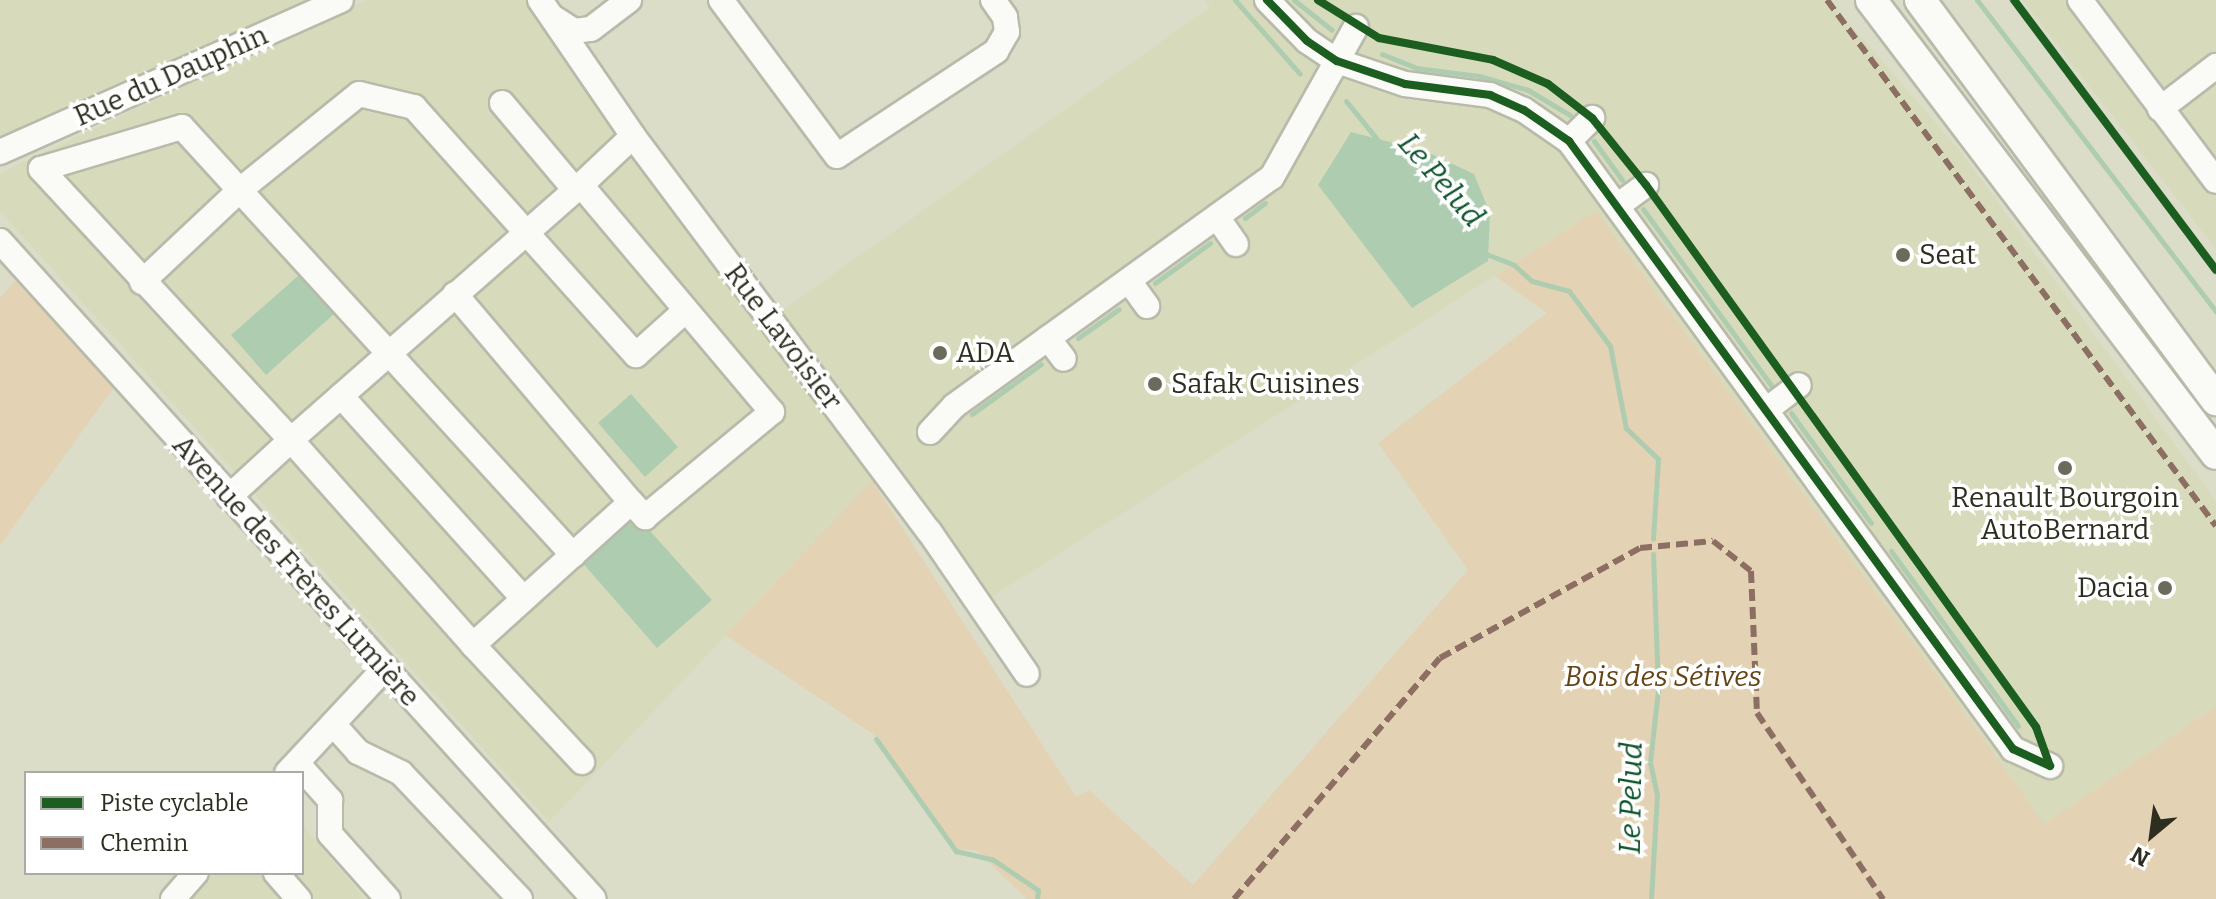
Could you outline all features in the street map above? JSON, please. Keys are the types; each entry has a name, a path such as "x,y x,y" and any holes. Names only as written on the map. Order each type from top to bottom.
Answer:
{"main road":[{"path":"1871,0 2216,454"},
{"path":"1920,0 2216,400"}],"street":[{"name":"Rue du Dauphin","path":"0,152 341,0"},
{"path":"544,8 577,18 606,0"},
{"path":"544,8 574,31 591,29 629,0"},
{"path":"721,0 837,156 996,51 1007,32 1005,17 993,0"},
{"path":"1267,0 1307,41 1337,61 1405,84 1490,95 1524,110 1569,141 2013,749 2050,766"},
{"path":"2080,0 2216,181"},
{"name":"Rue Lavoisier","path":"544,8 633,136 824,395 866,443 1027,674"},
{"path":"930,432 954,406 1272,177 1356,27"},
{"path":"2160,109 2216,66"},
{"path":"142,282 240,190 359,94 414,107 636,355 686,310"},
{"path":"455,294 645,517 772,412 502,103"},
{"path":"1569,141 1592,118"},
{"path":"573,555 182,127 41,169 582,762"},
{"path":"229,497 633,136"},
{"path":"1617,206 1646,185"},
{"path":"1217,217 1236,244"},
{"name":"Avenue des Frères Lumière","path":"0,241 590,898"},
{"path":"1129,281 1147,306"},
{"path":"1048,338 1064,359"},
{"path":"1766,410 1799,385"},
{"path":"341,396 524,599"},
{"path":"473,645 631,502"},
{"path":"292,768 385,668"},
{"path":"333,724 358,752 401,773 520,899"},
{"path":"304,778 330,800 330,834 388,899"},
{"path":"173,899 194,875"},
{"path":"278,875 299,899"}],"shaded area":[{"path":"0,0 330,0 0,152"},
{"path":"366,0 527,0 565,60 872,481 549,822 0,211 0,173"},
{"path":"1205,0 1829,0 1961,152 2216,501 2216,706 2045,824 1596,211 982,603 770,319 1210,7"},
{"path":"2022,0 2216,0 2216,249"},
{"path":"304,827 365,899 173,899 194,875 304,875"}],"green space":[{"name":"Bois des Sétives","path":"1596,211 2045,824 2216,706 2216,899 1027,899 976,850 956,849 873,734 725,635 872,481 1076,797 1089,790 1193,885 1468,570 1378,443 1547,313 1495,276"},
{"path":"15,281 115,386 0,545 0,298"}],"water":[{"path":"1351,132 1425,151 1474,174 1490,213 1488,261 1412,308 1318,185"},
{"path":"299,275 334,314 266,375 231,335"},
{"path":"631,394 678,447 645,477 598,423"},
{"path":"634,513 712,600 657,648 580,560"}],"waterway":[{"name":"Le Pelud","path":"1235,0 1300,74"},
{"path":"1294,0 1332,30"},
{"name":"Le Pelud","path":"1977,0 2216,312"},
{"path":"1382,54 1416,68 1479,76 1528,90 1570,115"},
{"name":"Le Pelud","path":"1346,101 1381,144"},
{"path":"1594,141 1622,180"},
{"path":"1245,218 1265,203"},
{"path":"1643,209 1773,388"},
{"path":"1155,283 1210,243"},
{"name":"Le Pelud","path":"1486,254 1514,265 1532,281 1569,291 1610,346 1626,428 1658,459 1653,539"},
{"path":"1078,338 1119,309"},
{"path":"972,414 1041,364"},
{"path":"1791,413 1871,523"},
{"path":"1891,551 2018,726"},
{"name":"Le Pelud","path":"1651,899 1657,795 1650,762 1658,689 1653,554"},
{"name":"Le Pelud","path":"876,739 956,851 992,859 1038,890 1037,899"}],"marked path":[{"path":"1827,0 2216,526"},
{"path":"1234,899 1440,658 1640,548 1713,541 1751,571 1757,713 1883,899"}],"cycle path":[{"path":"1267,0 1307,41 1337,61 1405,84 1490,95 1524,110 1569,141 2013,749 2050,766"},
{"path":"1318,0 1379,38 1493,60 1548,84 1592,118 1646,185 2036,727 2050,766"},
{"path":"2014,0 2216,270"}],"place":[{"name":"Seat","path":"1903,255"},
{"name":"ADA","path":"940,353"},
{"name":"Safak Cuisines","path":"1155,384"},
{"name":"Renault Bourgoin AutoBernard","path":"2065,468"},
{"name":"Dacia","path":"2165,588"}]}
